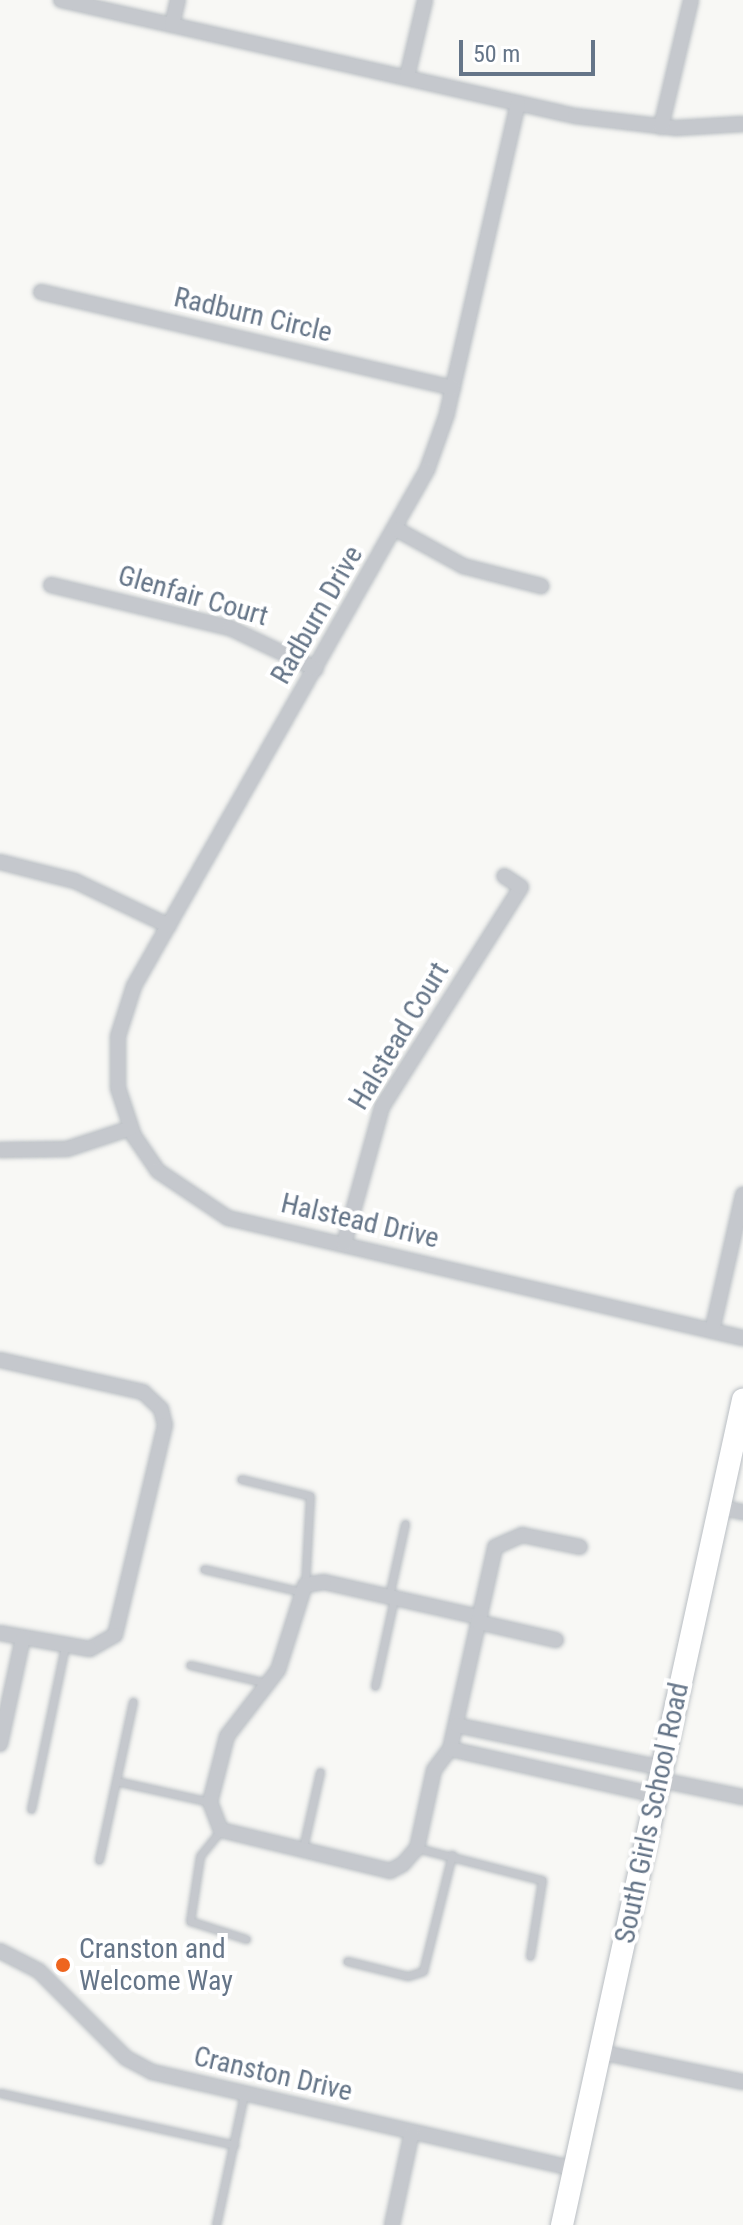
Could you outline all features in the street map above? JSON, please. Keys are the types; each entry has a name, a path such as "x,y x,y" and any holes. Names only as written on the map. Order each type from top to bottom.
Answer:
{"main road":[{"name":"South Girls School Road","path":"562,2225 743,1400"}],"street":[{"path":"61,0 518,103 661,127 743,124"},
{"path":"172,25 178,0"},
{"path":"407,77 425,0"},
{"path":"661,127 691,0"},
{"name":"Radburn Drive","path":"131,1128 118,1088 118,1036 131,994 427,470 453,388 518,103"},
{"name":"Radburn Circle","path":"41,292 453,388"},
{"path":"396,529 463,566 541,586"},
{"name":"Glenfair Court","path":"51,585 230,628 316,669"},
{"path":"0,862 75,881 169,926"},
{"name":"Halstead Court","path":"344,1244 382,1107 521,887 504,876"},
{"path":"0,1150 67,1149 131,1128"},
{"name":"Halstead Drive","path":"131,1128 158,1171 205,1208 743,1338"},
{"path":"712,1331 743,1194"},
{"path":"0,1360 143,1392 164,1417 121,1625 94,1648 65,1646 0,1633"},
{"path":"719,1507 743,1512"},
{"path":"556,1640 478,1620 324,1582 302,1588 278,1670 232,1720 210,1802 221,1830 302,1853 390,1871 417,1848 434,1770 450,1749 478,1620 495,1547 504,1537 580,1547"},
{"path":"0,1744 23,1638"},
{"path":"456,1725 659,1781"},
{"path":"450,1749 743,1797"},
{"name":"Cranston Drive","path":"0,1951 39,1971 136,2064 244,2093 574,2169"},
{"path":"600,2052 743,2082"},
{"path":"392,2225 412,2132"}],"lane":[{"path":"204,1569 302,1588 310,1496 241,1479"},
{"path":"375,1686 405,1524"},
{"path":"31,1809 65,1646"},
{"path":"190,1665 267,1683"},
{"path":"99,1860 133,1702"},
{"path":"302,1853 320,1772"},
{"path":"116,1781 210,1802"},
{"path":"221,1830 200,1856 190,1921 246,1939"},
{"path":"417,1848 542,1880 530,1956"},
{"path":"347,1961 408,1976 423,1971 452,1855"},
{"path":"0,2093 234,2145"},
{"path":"216,2225 244,2093"}],"place":[{"name":"Cranston and Welcome Way","path":"63,1965"}]}
